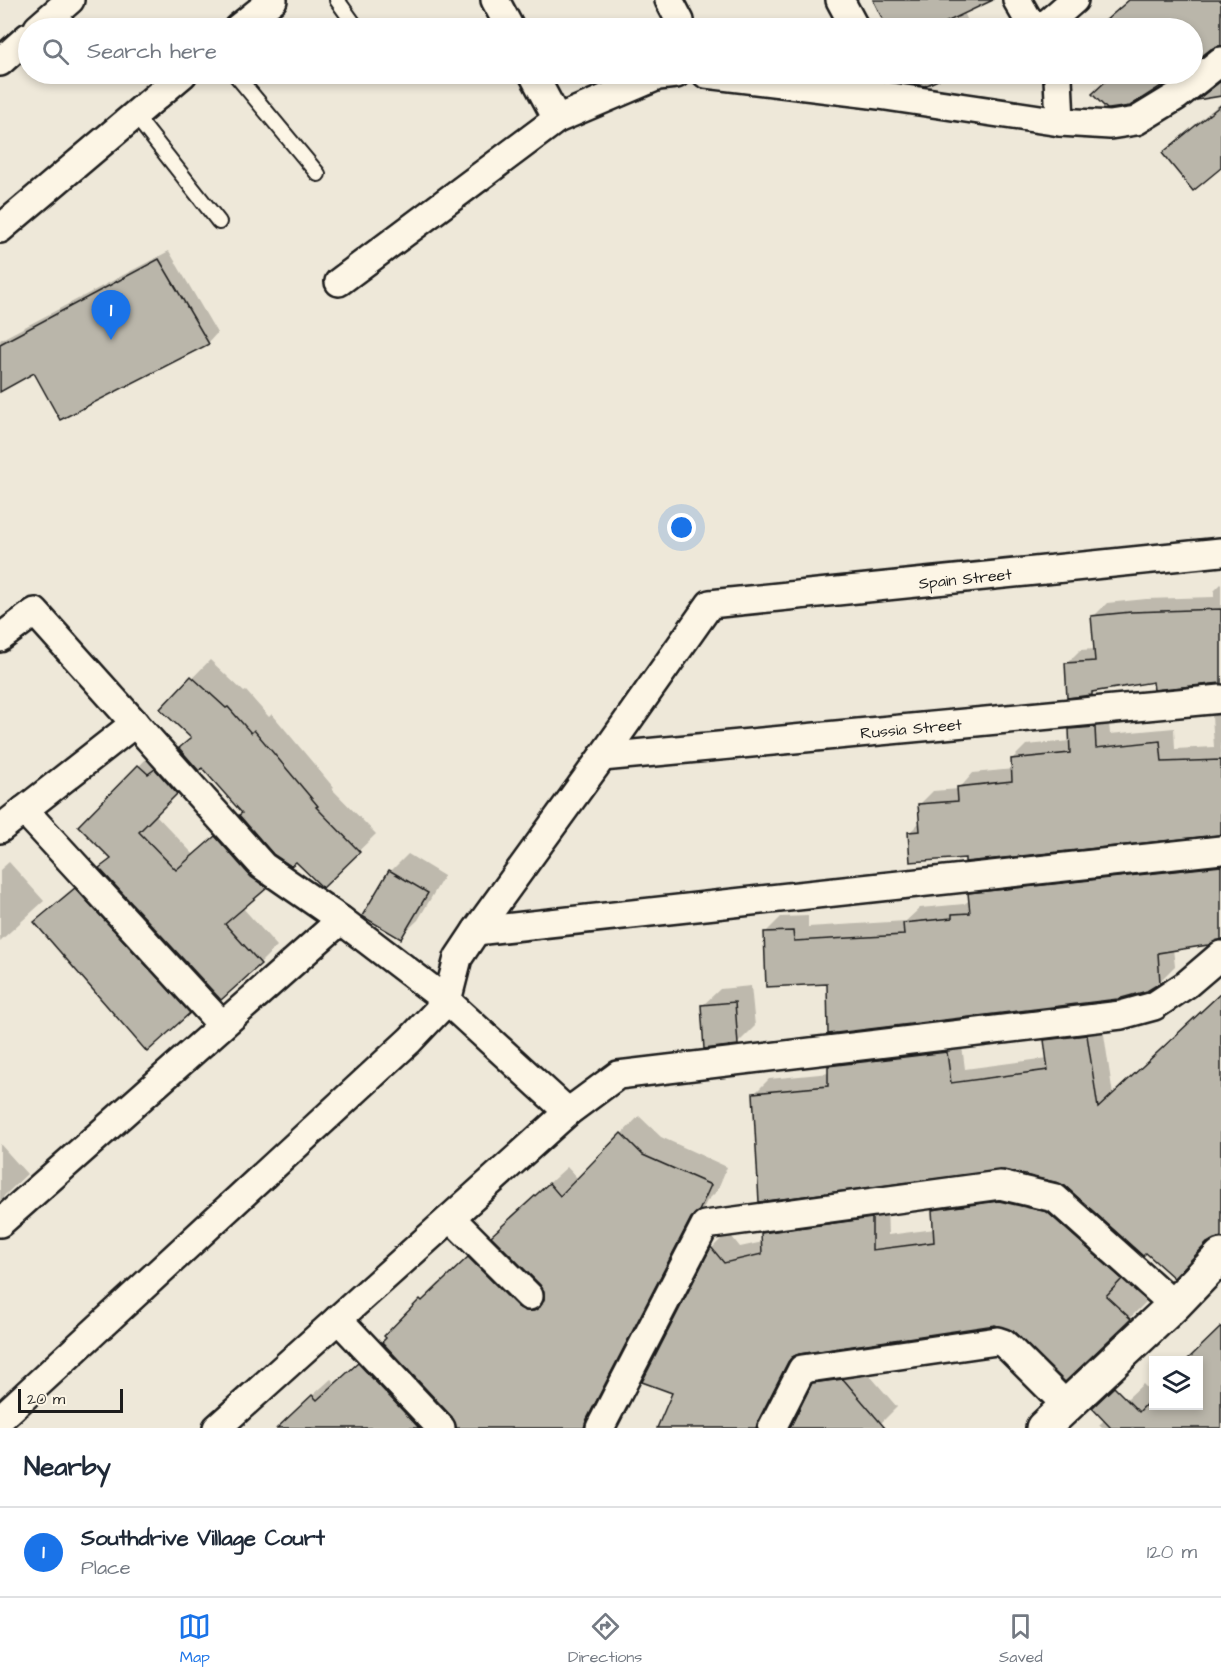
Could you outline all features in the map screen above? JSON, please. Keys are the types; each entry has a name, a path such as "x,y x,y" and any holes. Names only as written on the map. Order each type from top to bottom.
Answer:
{"street":[{"path":"49,18 70,0"},
{"path":"250,18 273,0"},
{"path":"495,0 505,18"},
{"path":"669,0 678,18"},
{"path":"840,0 850,18"},
{"path":"1017,0 1027,18"},
{"path":"1053,18 1074,0"},
{"path":"0,62 18,46"},
{"path":"1203,75 1221,61"},
{"path":"0,229 171,84"},
{"path":"538,84 557,119"},
{"path":"339,282 557,119 639,84"},
{"path":"875,84 1060,122 1110,125 1136,121 1192,84"},
{"path":"1058,84 1060,122"},
{"name":"Spain Street","path":"602,757 710,604 1221,552"},
{"path":"0,638 35,612 263,866 341,920 447,1001 568,1112"},
{"name":"Russia Street","path":"602,757 1221,699"},
{"path":"0,829 135,723"},
{"path":"0,1419 410,1040 447,1001 458,958 602,757"},
{"path":"24,810 222,1025"},
{"path":"476,931 1221,850"},
{"path":"0,1223 341,920"},
{"path":"217,1428 568,1112 618,1075 1121,1015 1154,1006 1187,984 1221,955"},
{"path":"600,1428 705,1225 1000,1185 1055,1198 1174,1305"},
{"path":"451,1218 529,1296"},
{"path":"1043,1428 1174,1305 1221,1256"},
{"path":"338,1319 441,1428"},
{"path":"772,1428 802,1369 997,1341 1010,1349 1067,1406"}],"lane":[{"path":"337,0 350,18"},
{"path":"243,84 318,174"},
{"path":"134,114 219,222"}],"building":[{"path":"873,0 993,0 955,18 882,18"},
{"path":"1129,0 1221,0 1221,46 1211,49 1203,55 1203,18 1108,18"},
{"path":"1221,81 1221,96 1197,100"},
{"path":"1103,84 1164,84 1130,106 1107,109 1092,94"},
{"path":"1221,105 1221,168 1193,191 1162,153"},
{"path":"159,259 209,344 60,420 34,373 0,392 0,344"},
{"path":"1221,609 1221,683 1154,690 1153,682 1067,698 1065,663 1095,661 1091,616 1131,612"},
{"path":"191,676 226,708 228,707 251,733 254,730 318,806 316,807 360,852 323,888 296,862 291,866 273,854 239,815 242,813 202,768 199,771 179,748 191,738 160,709"},
{"path":"1095,727 1096,748 1160,741 1162,762 1221,760 1221,835 965,862 965,858 910,862 908,832 920,831 918,804 958,801 957,787 1012,781 1011,759 1070,753 1069,729"},
{"path":"138,765 148,774 155,769 177,794 139,832 176,870 215,836 251,877 267,888 225,924 261,964 221,1000 99,868 111,859 78,826"},
{"path":"1221,866 1221,940 1208,945 1158,953 1160,983 1147,991 1118,999 828,1034 827,984 766,987 764,932 793,931 794,941 904,935 903,923 952,918 952,914 970,913 968,893"},
{"path":"389,870 428,893 401,939 362,916"},
{"path":"75,888 190,1013 147,1052 34,922"},
{"path":"1221,993 1221,1237 1207,1243 1174,1278 1146,1253 1143,1256 1065,1186 1004,1170 759,1202 753,1093 828,1086 828,1066 947,1052 951,1083 1048,1070 1044,1040 1087,1035 1098,1108"},
{"path":"735,1002 738,1045 704,1049 701,1005"},
{"path":"621,1133 643,1155 711,1185 699,1211 691,1218 584,1428 456,1428 452,1417 382,1342 386,1338 384,1336 420,1299 422,1301 468,1257 518,1307 526,1311 534,1311 540,1307 544,1299 544,1291 540,1285 491,1236 549,1183 560,1196"},
{"path":"999,1201 1047,1212 1122,1279 1106,1296 1131,1319 1065,1382 1013,1331 995,1325 799,1354 788,1362 756,1428 657,1428 672,1393 642,1382 711,1247 724,1263 762,1254 761,1233 872,1218 872,1250 934,1242 932,1210"},
{"path":"1221,1327 1221,1428 1111,1428 1092,1408 1114,1387 1139,1412 1149,1401 1149,1410 1203,1410 1203,1356 1191,1356"},
{"path":"358,1363 419,1428 277,1428 312,1395 317,1400"},
{"path":"843,1379 885,1428 790,1428 812,1383"}],"place":[{"name":"Southdrive Village Court","path":"111,340"}]}
